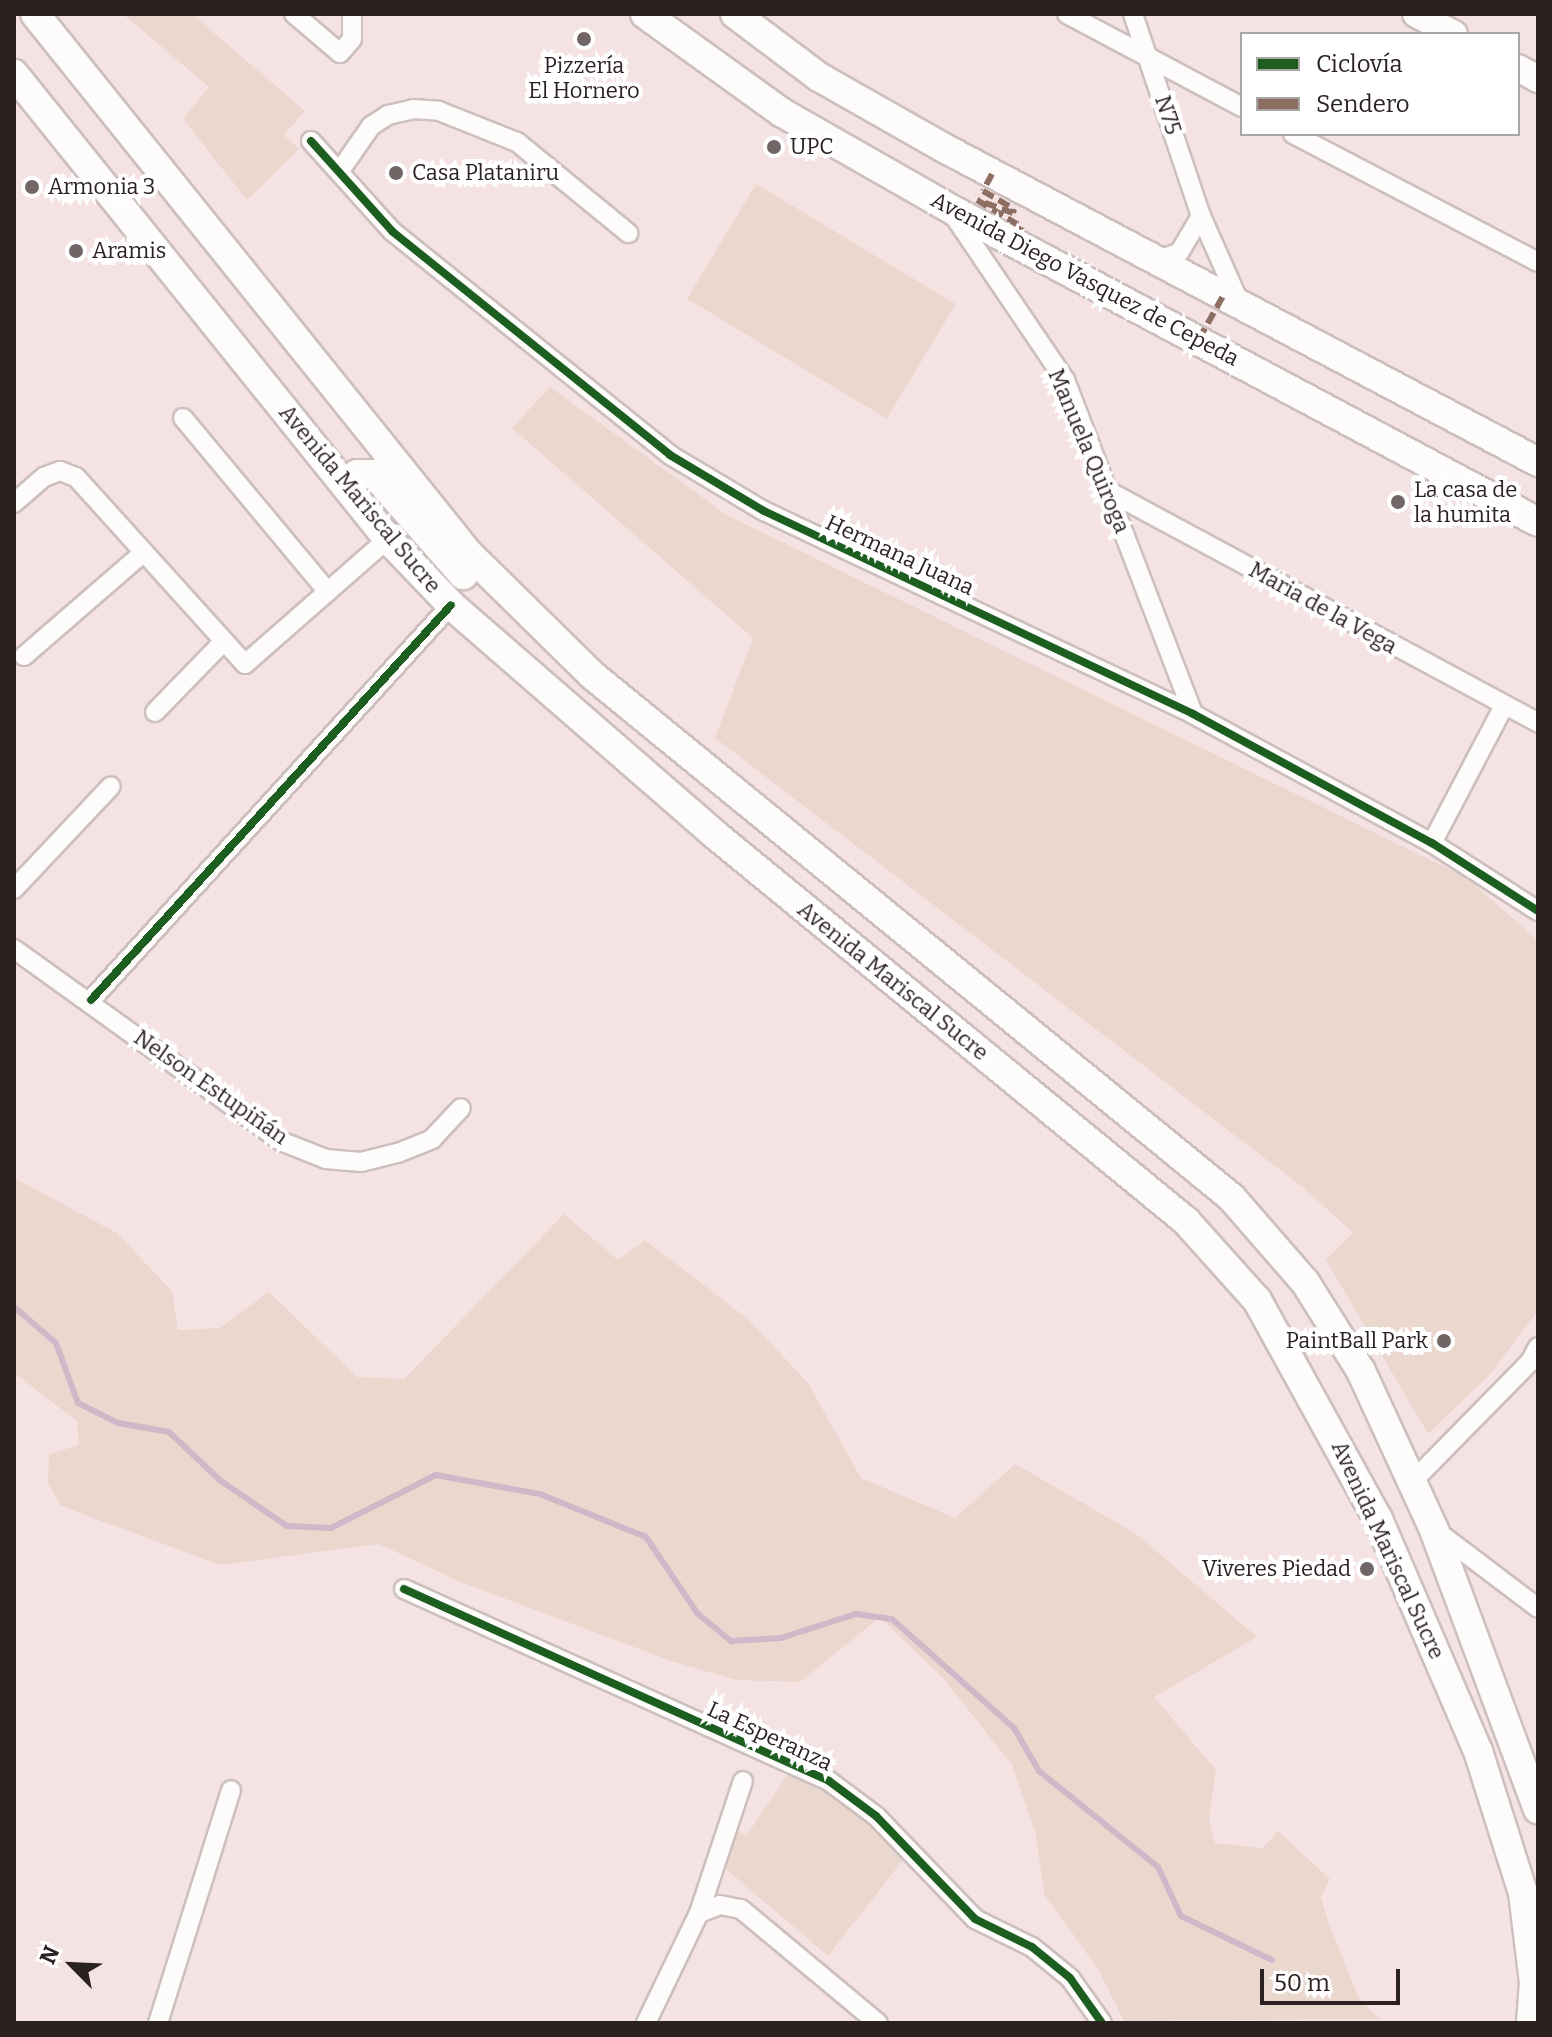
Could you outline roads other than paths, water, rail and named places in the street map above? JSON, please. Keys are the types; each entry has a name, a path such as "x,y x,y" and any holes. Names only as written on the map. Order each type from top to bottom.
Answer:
{"main road":[{"name":"Avenida Mariscal Sucre","path":"35,14 468,553 526,611 592,675 1231,1197 1305,1282 1335,1326 1434,1530 1538,1809"},
{"name":"Avenida Diego Vasquez de Cepeda","path":"645,14 781,112 949,208 1538,522"},
{"path":"735,14 819,77 1538,462"},
{"path":"1416,14 1450,32"},
{"path":"1520,69 1538,79"},
{"name":"Avenida Mariscal Sucre","path":"14,74 388,539 451,605 713,833 1186,1221 1257,1300 1378,1519 1478,1751 1523,1893 1534,1982 1531,2023"},
{"path":"349,490 357,474 374,474 465,577 526,611"},
{"path":"713,833 760,851 847,922 861,923 870,908 867,900"}],"street":[{"path":"294,14 340,53 352,39 352,14"},
{"path":"1067,14 1240,106"},
{"name":"N75","path":"1133,14 1201,216 1240,305"},
{"path":"339,172 371,126 388,115 413,109 439,111 517,142 628,233"},
{"path":"1297,136 1538,262"},
{"name":"Hermana Juana","path":"311,141 393,232 670,455 764,511 1193,714 1432,843 1538,911"},
{"name":"Manuela Quiroga","path":"949,208 1065,380 1193,714"},
{"path":"1157,260 1179,253 1201,216"},
{"path":"183,418 328,592"},
{"path":"14,503 44,477 60,471 76,477 222,643 245,664 388,539"},
{"name":"Maria de la Vega","path":"1108,491 1538,723"},
{"path":"24,656 143,553"},
{"path":"91,1000 451,605"},
{"path":"155,712 222,643"},
{"path":"1432,843 1504,706"},
{"path":"14,889 111,786"},
{"name":"Nelson Estupiñán","path":"14,949 42,973 91,1000 283,1142 326,1159 361,1162 398,1153 432,1139 461,1108"},
{"path":"1412,1482 1535,1359"},
{"path":"1434,1530 1538,1608"},
{"name":"La Esperanza","path":"404,1589 829,1781 876,1816 975,1919 1032,1947 1070,1978 1102,2023"},
{"path":"646,2023 699,1913 743,1781"},
{"path":"158,2023 231,1790"},
{"path":"699,1913 720,1905 741,1909 878,2023"}],"waterway":[{"path":"14,1307 56,1343 78,1403 118,1423 169,1432 221,1481 287,1526 331,1528 436,1475 540,1494 646,1537 698,1614 731,1641 781,1638 856,1614 892,1619 1014,1728 1039,1771 1158,1867 1181,1916 1272,1960"}],"place":[{"name":"Pizzería El Hornero","path":"584,39"},
{"name":"UPC","path":"774,147"},
{"name":"Casa Plataniru","path":"396,173"},
{"name":"Armonia 3","path":"32,187"},
{"name":"Aramis","path":"76,251"},
{"name":"La casa de la humita","path":"1398,502"},
{"name":"PaintBall Park","path":"1444,1341"},
{"name":"Viveres Piedad","path":"1367,1569"}]}
